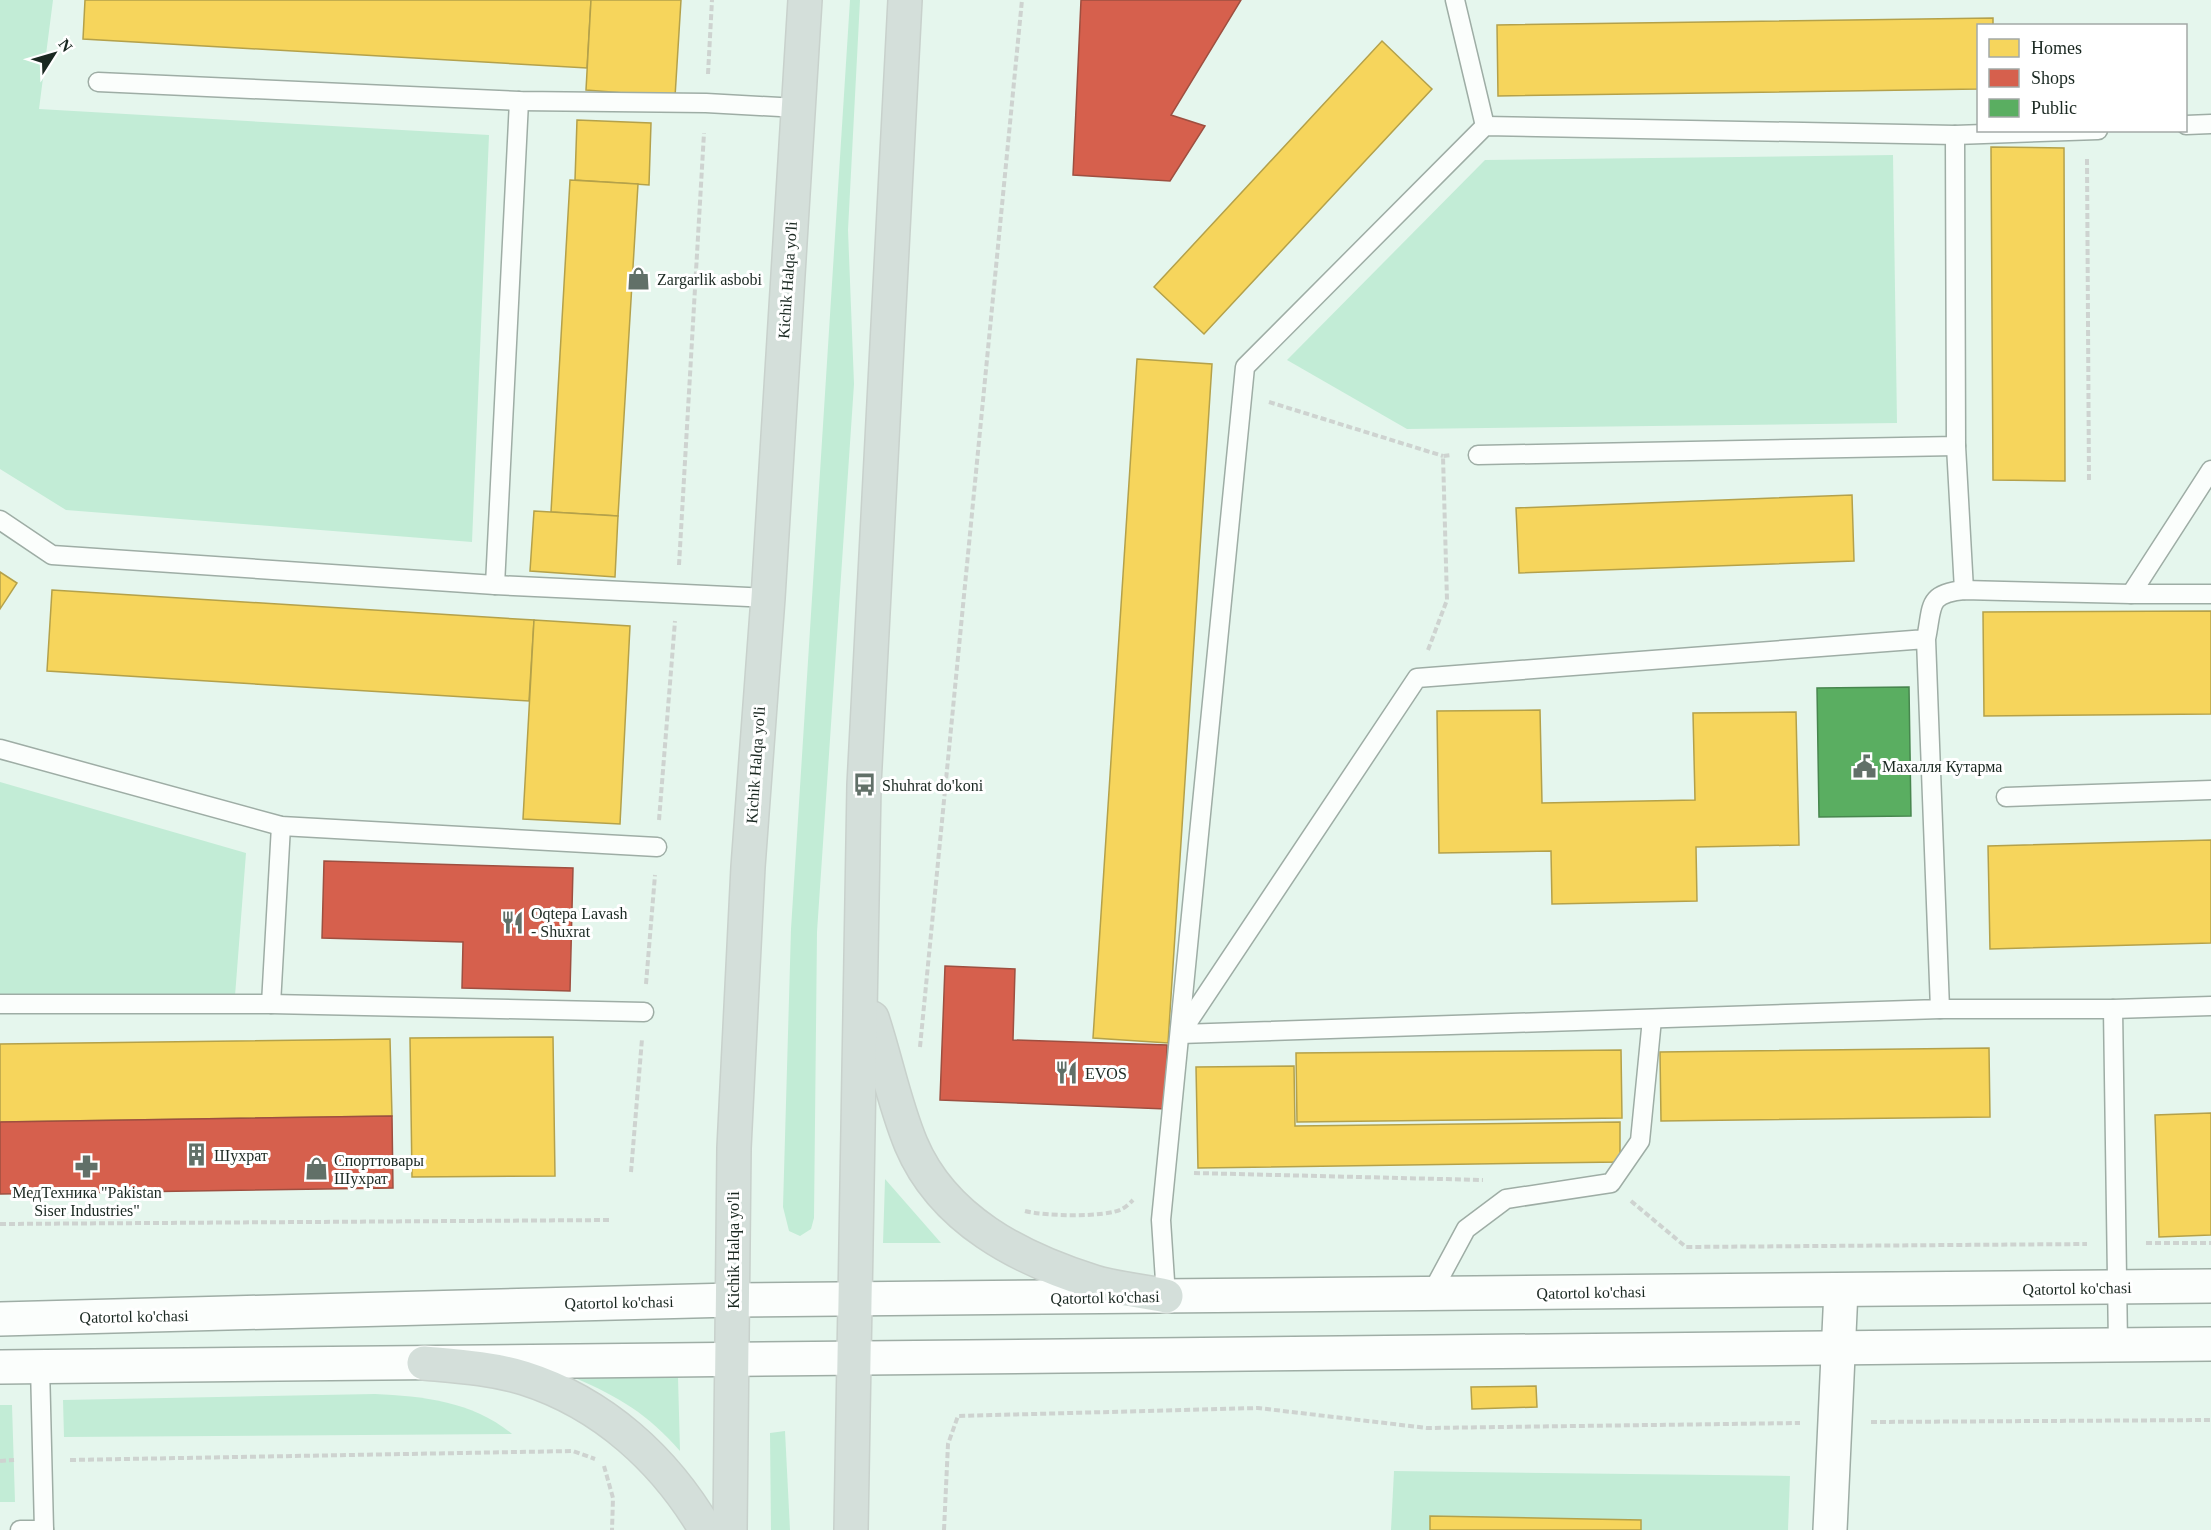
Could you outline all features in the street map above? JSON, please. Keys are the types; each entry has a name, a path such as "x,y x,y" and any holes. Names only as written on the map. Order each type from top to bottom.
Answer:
{"highway":[{"name":"Kichik Halqa yo'li","path":"730,1530 734,1148 748,867 768,598 805,0"},
{"path":"884,0 874,187 885,375"},
{"path":"851,1530 864,785 905,0"},
{"path":"861,983 884,1064 912,1146 934,1182 953,1207 976,1227 1030,1257 1095,1282 1166,1296"},
{"path":"424,1363 476,1368 522,1377 544,1385 588,1408 624,1432 661,1466 678,1486 706,1530"}],"main road":[{"name":"Qatortol ko'chasi","path":"0,1319 732,1300 2211,1286"},
{"path":"1830,1530 1841,1290"},
{"path":"0,1367 2211,1344"}],"lane":[{"path":"1455,0 1485,126"},
{"path":"98,82 519,101 706,103 798,108"},
{"path":"495,585 519,101"},
{"path":"2187,125 2211,124"},
{"path":"1166,1296 1161,1220 1245,367 1485,126 1955,135 2058,132"},
{"path":"1955,135 1956,446 1964,590"},
{"path":"1478,455 1956,446"},
{"path":"2131,594 2211,470"},
{"path":"0,520 52,555 495,585 768,598"},
{"path":"1941,1009 1926,639 1935,599 1942,592 1964,590 2211,594"},
{"path":"1180,1034 1417,678 1926,639"},
{"path":"0,749 282,826 657,847"},
{"path":"2006,797 2211,790"},
{"path":"271,1004 282,826"},
{"path":"0,1004 271,1004 644,1012"},
{"path":"1180,1034 1941,1009 2113,1009 2211,1006"},
{"path":"2113,1009 2118,1345"},
{"path":"1431,1294 1466,1229 1506,1199 1611,1183 1640,1141 1652,1019"},
{"path":"20,1530 44,1530 40,1460 40,1366"}],"path":[{"path":"920,1057 1022,0"},
{"path":"2089,483 2093,132"},
{"path":"1244,394 1443,456 1478,455"},
{"path":"1417,678 1447,600 1443,456"},
{"path":"1022,1210 1076,1215 1121,1210 1167,1172 1491,1180"},
{"path":"1611,1183 1686,1246 2211,1243"},
{"path":"0,1224 611,1220"},
{"path":"944,1530 948,1444 958,1416 1258,1408 1427,1428 2211,1419"},
{"path":"0,1461 573,1451 603,1462 614,1498 612,1530"}],"green space":[{"path":"0,0 53,0 39,109 489,135 472,542 66,510 0,469"},
{"path":"850,0 860,0 848,230 854,384 817,932 814,1218 811,1229 800,1236 789,1231 783,1207 791,929"},
{"path":"1893,155 1897,423 1407,429 1287,360 1485,160"},
{"path":"0,782 246,853 235,996 0,995"},
{"path":"885,1179 941,1243 883,1243"},
{"path":"678,1377 680,1451 656,1427 632,1408 575,1378"},
{"path":"375,1394 429,1399 465,1408 497,1423 512,1434 64,1437 63,1400"},
{"path":"0,1405 12,1405 15,1502 0,1502"},
{"path":"785,1431 790,1530 771,1530 770,1433"},
{"path":"1394,1471 1790,1476 1788,1530 1391,1530"}],"building: Homes":[{"path":"85,0 591,0 587,68 83,39"},
{"path":"591,0 681,0 675,97 586,90"},
{"path":"1993,18 1993,24 1977,24 1977,89 1498,96 1497,25"},
{"path":"1382,41 1432,89 1204,334 1154,287"},
{"path":"577,120 651,123 649,185 575,180"},
{"path":"1991,147 2064,148 2065,481 1993,480"},
{"path":"570,180 638,184 618,516 551,512"},
{"path":"1137,359 1212,364 1168,1043 1093,1038"},
{"path":"1852,495 1854,561 1519,573 1516,508"},
{"path":"534,511 618,516 615,577 530,571"},
{"path":"0,572 17,583 0,609"},
{"path":"52,590 534,620 529,701 47,671"},
{"path":"2211,611 2211,714 1984,716 1983,612"},
{"path":"534,620 630,626 620,824 523,819"},
{"path":"1540,710 1542,803 1695,800 1693,713 1796,712 1799,845 1696,847 1697,901 1552,904 1551,851 1439,853 1437,711"},
{"path":"2211,840 2211,943 1990,949 1988,846"},
{"path":"553,1037 555,1176 412,1177 410,1038"},
{"path":"390,1039 392,1116 0,1122 0,1044"},
{"path":"1989,1048 1990,1117 1661,1121 1660,1052"},
{"path":"1621,1050 1622,1118 1297,1122 1296,1053"},
{"path":"1294,1066 1295,1126 1620,1122 1620,1162 1198,1168 1196,1067"},
{"path":"2211,1113 2211,1235 2159,1237 2155,1115"},
{"path":"1536,1386 1537,1407 1472,1409 1471,1387"},
{"path":"1430,1516 1641,1520 1641,1530 1430,1530"}],"building: Shops":[{"path":"1081,0 1241,0 1171,115 1205,126 1170,181 1073,175"},
{"path":"324,861 573,868 570,991 462,988 463,942 322,938"},
{"path":"945,966 1015,969 1013,1040 1167,1045 1166,1109 940,1100"},
{"name":"Шухрат","path":"392,1116 393,1188 0,1194 0,1122"}],"building: Public":[{"path":"1909,687 1911,816 1819,817 1817,688"}],"place":[{"name":"Zargarlik asbobi","path":"639,279"},
{"name":"Махалля Кутарма","path":"1864,766"},
{"name":"Shuhrat do'koni","path":"864,785"},
{"name":"Oqtepa Lavash - Shuxrat","path":"513,922"},
{"name":"EVOS","path":"1067,1073"},
{"name":"Шухрат","path":"196,1155"},
{"name":"МедТехника \"Pakistan Siser Industries\"","path":"87,1167"},
{"name":"Спорттовары Шухрат","path":"316,1169"}]}
